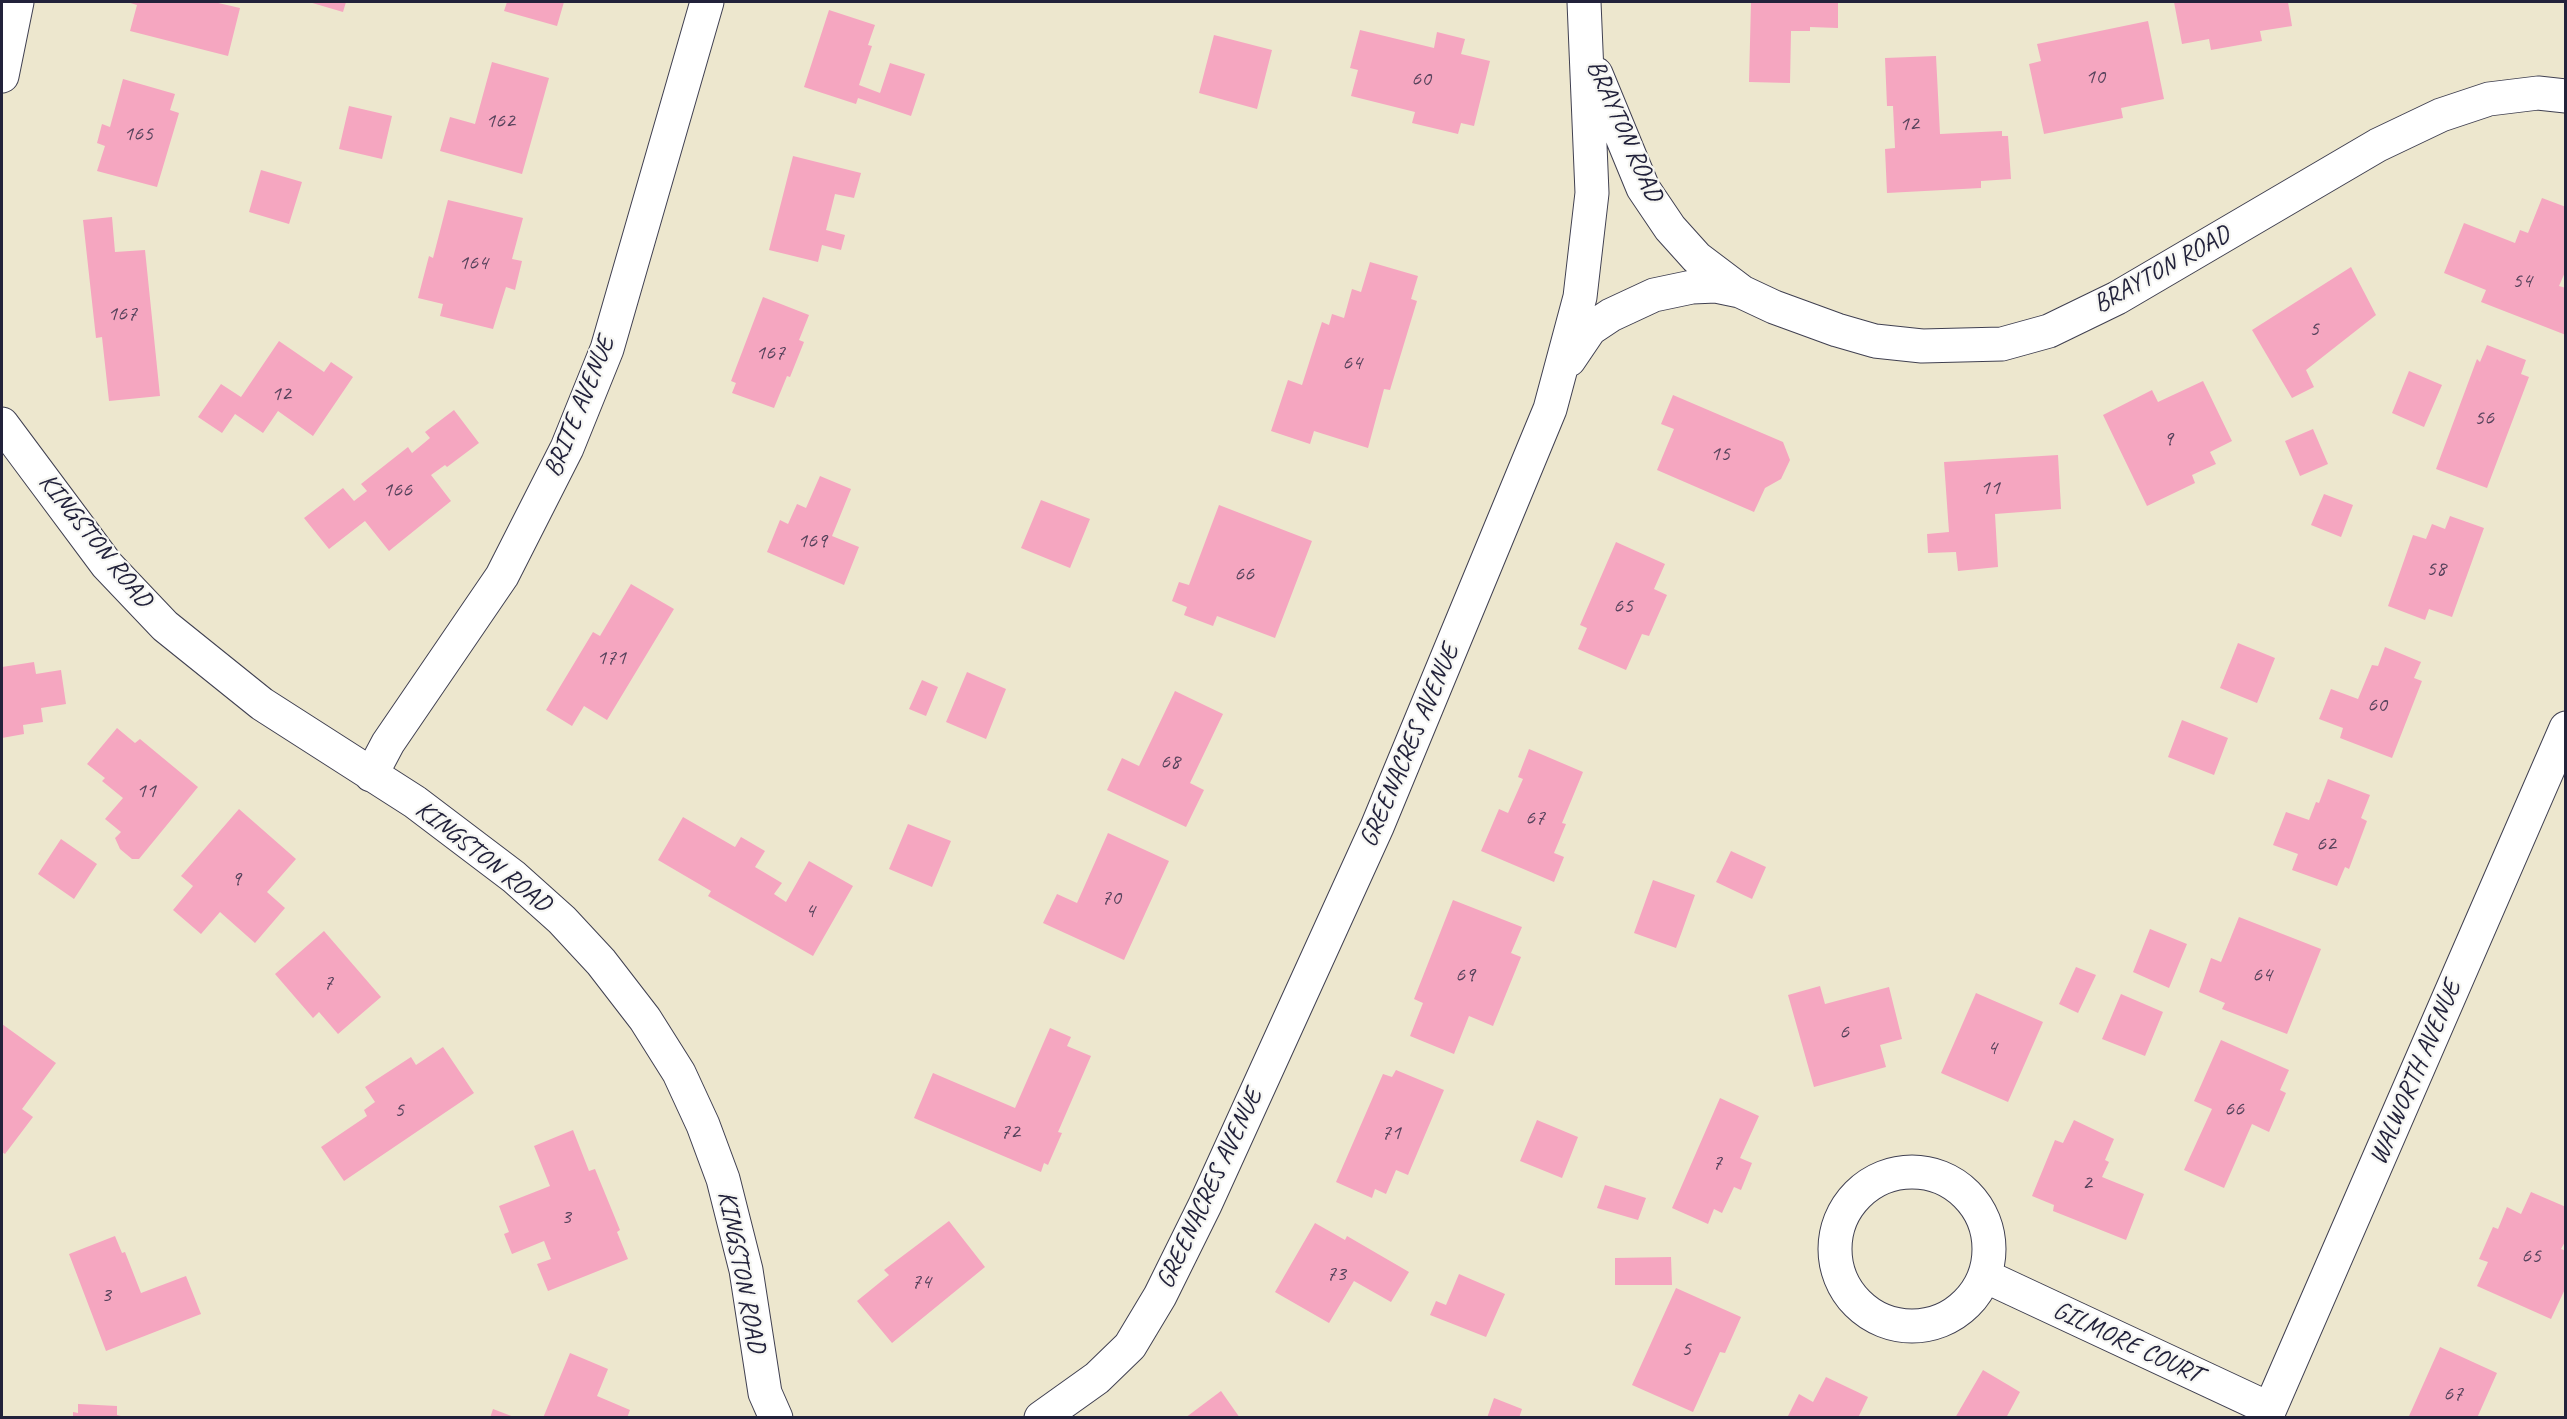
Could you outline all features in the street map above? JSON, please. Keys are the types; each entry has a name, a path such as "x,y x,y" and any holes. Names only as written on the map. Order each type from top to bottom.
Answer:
{"street":[{"path":"2,76 18,2"},
{"name":"BRITE AVENUE","path":"371,775 388,743 502,576 567,448 607,349 707,2"},
{"name":"GREENACRES AVENUE","path":"1041,1418 1066,1406 1130,1346 1160,1296 1205,1205 1377,826 1550,409 1580,297 1592,193 1584,2"},
{"name":"BRAYTON ROAD","path":"1586,44 1606,101 1643,188 1670,228 1697,258 1742,292 1774,307 1875,341 1922,346 2002,344 2049,331 2117,298 2378,145 2441,115 2489,99 2538,93 2565,96"},
{"name":"BRAYTON ROAD","path":"1559,375 1590,329 1654,295 1692,287 1716,286 1742,292"},
{"name":"KINGSTON ROAD","path":"2,424 107,565 165,626 262,704 415,802 514,877 562,920 602,962 645,1019 673,1064 703,1125 723,1179 746,1270 765,1393 776,1418"},
{"name":"WALWORTH AVENUE","path":"2268,1413 2565,728"},
{"path":"1902,1172 1935,1175 1956,1185 1977,1206 1989,1242 1985,1276 1971,1300 1954,1314 1927,1324 1909,1326 1882,1320 1861,1307 1846,1290 1836,1264 1835,1236 1847,1206 1859,1191 1878,1179 1902,1172"},
{"name":"GILMORE COURT","path":"1985,1276 2268,1413"}],"building":[{"path":"127,2 214,2 240,8 228,56 130,31 137,5"},
{"path":"309,2 346,2 343,12"},
{"path":"507,2 564,2 557,26 504,11"},
{"path":"1751,2 1838,2 1838,28 1810,27 1810,31 1791,31 1790,83 1749,82"},
{"path":"2174,2 2288,2 2292,26 2260,31 2262,41 2211,50 2209,39 2182,44"},
{"path":"829,10 875,25 868,45 872,46 859,85 880,93 890,63 925,74 911,116 858,98 856,104 804,87"},
{"path":"2148,21 2164,99 2121,108 2123,118 2044,134 2029,64 2041,61 2037,44"},
{"path":"1360,30 1434,48 1437,32 1465,39 1461,54 1490,61 1474,126 1461,123 1458,134 1412,123 1415,112 1351,96 1358,70 1350,68"},
{"path":"1214,35 1272,50 1257,109 1199,93"},
{"path":"1936,56 1940,134 2002,131 2002,136 2008,136 2011,179 1981,181 1981,188 1887,193 1885,149 1895,148 1893,106 1887,106 1885,58"},
{"path":"492,62 549,78 522,174 440,151 450,117 475,124"},
{"path":"123,79 175,94 170,110 179,113 157,187 97,171 105,146 97,143 102,124 110,127"},
{"path":"349,106 392,116 382,159 339,149"},
{"path":"793,156 861,173 854,198 835,194 826,230 845,235 841,250 822,245 818,262 769,250"},
{"path":"261,170 302,182 289,224 249,212"},
{"path":"2542,198 2566,207 2566,270 2559,286 2566,288 2566,335 2481,302 2486,290 2444,273 2464,223 2515,243 2520,230 2528,233"},
{"path":"448,200 523,218 512,259 522,261 515,290 506,287 493,329 440,316 443,304 418,298 429,256 433,258"},
{"path":"112,217 115,252 145,250 160,396 109,401 102,337 96,338 83,220"},
{"path":"1370,262 1418,276 1411,299 1417,301 1390,390 1384,389 1368,448 1314,431 1310,444 1271,431 1288,380 1302,385 1322,322 1329,325 1332,314 1344,318 1352,289 1361,292"},
{"path":"2351,267 2376,315 2306,370 2314,387 2292,398 2252,330"},
{"path":"763,297 809,315 799,340 804,342 774,408 732,393 736,383 731,381"},
{"path":"279,341 324,372 331,362 353,377 313,436 278,411 263,433 235,414 222,433 198,417 221,384 241,397"},
{"path":"2487,345 2526,360 2521,374 2529,377 2487,488 2436,469 2477,359 2480,362"},
{"path":"2409,371 2442,385 2424,427 2392,413"},
{"path":"2203,381 2232,441 2210,452 2216,464 2192,475 2195,483 2147,506 2103,415 2152,390 2158,402"},
{"path":"1673,395 1783,442 1790,460 1781,479 1765,488 1754,512 1657,470 1674,429 1661,424"},
{"path":"454,410 479,443 447,467 445,465 431,475 451,501 389,551 365,521 329,549 304,518 343,488 354,501 367,491 361,484 408,447 412,453 430,438 425,432"},
{"path":"2313,429 2328,464 2300,476 2285,441"},
{"path":"2058,455 2061,509 1995,514 1998,567 1958,571 1956,552 1928,553 1927,534 1949,532 1944,462"},
{"path":"820,476 851,489 832,536 859,547 844,585 767,552 780,520 788,524 797,504 806,508"},
{"path":"2324,494 2353,505 2341,537 2311,525"},
{"path":"1041,500 1090,519 1070,568 1021,548"},
{"path":"1219,505 1312,541 1275,638 1217,616 1213,626 1184,615 1187,607 1172,601 1179,582 1189,585"},
{"path":"2450,516 2484,528 2452,617 2429,609 2425,620 2388,606 2413,535 2426,539 2432,524 2445,529"},
{"path":"1616,542 1665,564 1654,589 1667,595 1649,636 1642,634 1626,670 1578,649 1587,628 1580,625"},
{"path":"631,584 674,609 607,720 584,706 572,726 546,710 593,632 600,636"},
{"path":"2238,643 2275,658 2257,703 2220,688"},
{"path":"2385,647 2421,662 2414,678 2422,681 2392,758 2340,738 2343,728 2319,719 2331,689 2358,699 2372,665 2378,666"},
{"path":"34,662 36,674 61,670 66,704 41,708 43,722 23,725 24,734 2,738 2,667"},
{"path":"967,672 1006,689 986,739 946,722"},
{"path":"922,680 938,687 926,716 909,709"},
{"path":"1175,691 1223,714 1190,783 1204,790 1186,827 1107,790 1122,758 1139,766"},
{"path":"2182,720 2228,738 2214,775 2168,757"},
{"path":"117,728 135,743 140,739 198,787 139,859 132,859 120,849 115,838 121,832 105,819 123,798 102,781 105,778 87,764"},
{"path":"1529,749 1583,772 1562,823 1566,824 1554,853 1564,857 1554,882 1481,851 1499,809 1508,813 1523,779 1518,777"},
{"path":"2328,779 2370,795 2361,818 2367,821 2349,869 2345,867 2337,886 2292,870 2298,854 2273,845 2286,812 2309,820 2316,802 2319,803"},
{"path":"239,809 296,859 267,892 285,908 255,943 220,912 201,934 173,910 193,886 181,876"},
{"path":"683,817 735,847 741,837 765,851 755,867 782,883 774,894 786,902 809,861 853,886 813,956 708,896 711,891 658,860"},
{"path":"908,824 951,841 932,887 889,869"},
{"path":"1108,833 1169,861 1124,960 1043,923 1057,894 1077,903"},
{"path":"61,839 97,864 74,899 38,874"},
{"path":"1731,851 1766,867 1752,899 1716,882"},
{"path":"1653,880 1695,895 1676,948 1634,933"},
{"path":"1453,900 1522,927 1511,953 1521,957 1493,1026 1469,1016 1454,1054 1410,1036 1423,1003 1414,999"},
{"path":"2239,917 2321,949 2287,1034 2222,1009 2225,1003 2199,992 2211,958 2221,962"},
{"path":"2150,929 2187,944 2169,988 2133,972"},
{"path":"324,931 381,997 338,1034 319,1012 313,1018 275,974"},
{"path":"2076,967 2096,975 2078,1013 2059,1004"},
{"path":"1820,986 1825,1004 1889,987 1902,1039 1880,1045 1886,1067 1814,1087 1788,995"},
{"path":"1976,993 2043,1022 2008,1102 1941,1073"},
{"path":"2121,994 2163,1012 2145,1056 2102,1039"},
{"path":"2,1024 56,1063 22,1109 33,1117 5,1154 2,1152"},
{"path":"1050,1028 1071,1037 1067,1046 1091,1056 1058,1132 1062,1133 1048,1165 1044,1163 1041,1172 914,1118 933,1073 1015,1108"},
{"path":"2221,1040 2289,1070 2280,1090 2286,1093 2269,1132 2252,1124 2224,1188 2184,1170 2212,1109 2194,1101"},
{"path":"443,1047 474,1093 344,1181 321,1147 367,1116 364,1110 375,1102 365,1087 411,1057 416,1065"},
{"path":"1396,1070 1444,1090 1408,1175 1396,1170 1386,1194 1375,1189 1372,1198 1336,1182 1383,1074 1392,1077"},
{"path":"1720,1098 1759,1116 1740,1158 1752,1163 1741,1190 1734,1187 1722,1213 1714,1209 1708,1224 1672,1208"},
{"path":"1537,1120 1578,1137 1562,1178 1520,1161"},
{"path":"2074,1120 2114,1139 2105,1160 2109,1162 2102,1177 2144,1194 2126,1240 2053,1211 2054,1205 2032,1196 2055,1140 2063,1143"},
{"path":"573,1130 589,1171 595,1169 620,1230 617,1232 628,1259 548,1291 537,1264 551,1259 544,1241 512,1254 504,1234 509,1232 499,1206 550,1186 534,1146"},
{"path":"1605,1185 1646,1198 1638,1220 1597,1208"},
{"path":"2531,1192 2566,1207 2566,1240 2561,1249 2566,1251 2566,1287 2551,1319 2477,1286 2488,1262 2479,1259 2493,1227 2498,1229 2507,1207 2521,1214"},
{"path":"949,1221 985,1267 892,1343 857,1301 889,1275 884,1270"},
{"path":"1315,1223 1345,1240 1347,1236 1409,1272 1391,1302 1354,1281 1329,1323 1275,1292"},
{"path":"115,1236 122,1253 125,1252 141,1293 186,1276 201,1314 106,1351 69,1254"},
{"path":"1671,1257 1672,1285 1615,1285 1615,1258"},
{"path":"1459,1274 1505,1294 1486,1337 1430,1315 1436,1301 1446,1305"},
{"path":"1676,1288 1741,1317 1725,1353 1720,1352 1693,1412 1632,1385"},
{"path":"2440,1347 2497,1373 2477,1418 2409,1416"},
{"path":"570,1353 608,1369 597,1396 630,1410 627,1418 543,1418"},
{"path":"1983,1370 2020,1392 2006,1418 1955,1418"},
{"path":"1826,1377 1868,1397 1858,1418 1787,1418 1799,1394 1813,1402"},
{"path":"1221,1391 1240,1418 1185,1418"},
{"path":"1494,1398 1522,1409 1519,1418 1487,1418"},
{"path":"78,1404 117,1406 117,1415 129,1418 73,1418 73,1412 78,1413"},
{"path":"493,1409 514,1417 514,1418 490,1418"}]}
